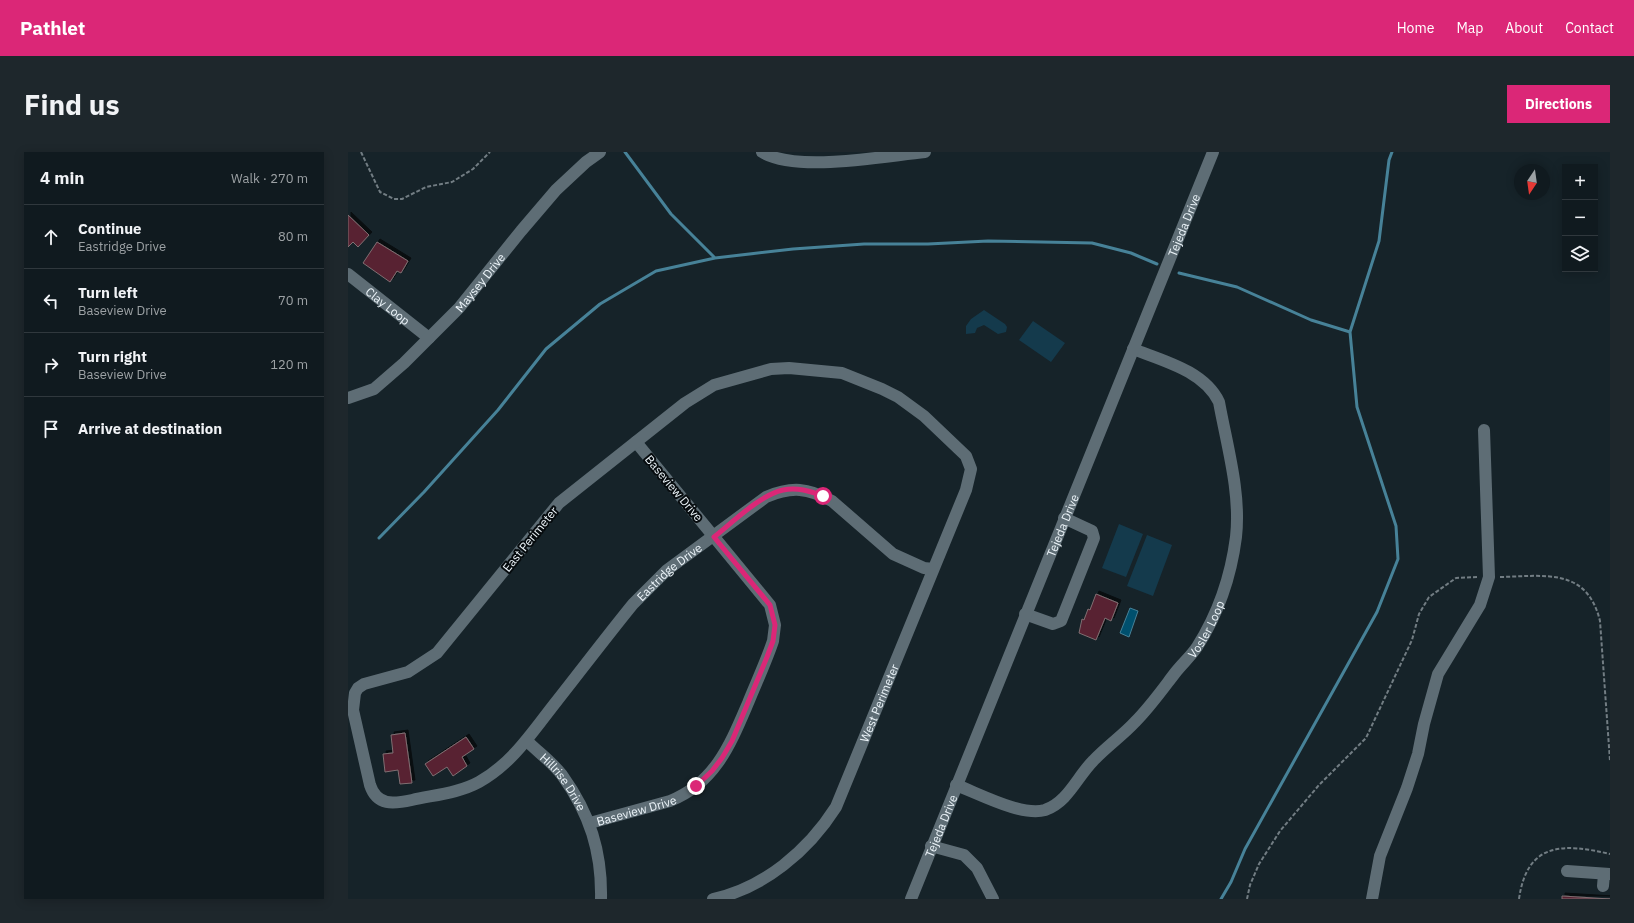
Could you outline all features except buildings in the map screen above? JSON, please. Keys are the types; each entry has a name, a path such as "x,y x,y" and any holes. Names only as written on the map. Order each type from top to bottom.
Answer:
{"street":[{"name":"Maysey Drive","path":"348,398 374,388 404,363 459,308 521,230 556,190 586,162 600,152"},
{"path":"762,152 787,162 824,162 925,152"},
{"name":"Tejeda Drive","path":"911,899 931,846 1133,349 1210,153"},
{"name":"Clay Loop","path":"348,274 429,338"},
{"name":"Vosler Loop","path":"956,785 1024,810 1036,812 1054,806 1071,789 1093,761 1148,708 1181,665 1196,649 1216,612 1228,577 1236,536 1237,516 1236,496 1219,402 1213,390 1196,376 1133,349"},
{"name":"East Perimeter","path":"527,741 499,768 477,783 459,790 397,803 380,800 373,794 370,785 353,710 355,693 358,688 364,684 408,672 437,653 559,503 685,403 714,386 771,369 809,369 842,373 882,388 898,397 924,416 962,453"},
{"path":"1372,899 1380,856 1409,781 1438,674 1480,605 1489,577 1484,430"},
{"name":"Baseview Drive","path":"590,823 670,801 682,796 712,771 732,741 773,641 775,625 770,605 636,442"},
{"name":"West Perimeter","path":"713,899 743,890 780,868 816,835 827,822 842,795 966,490 971,469 970,462 962,453"},
{"name":"Eastridge Drive","path":"527,741 633,604 667,570 714,537 766,497 782,490 797,489 816,493 832,500 893,554 924,568 933,569"},
{"path":"1025,614 1053,624 1061,621 1094,538 1092,531 1064,518"},
{"name":"Hillrise Drive","path":"527,741 561,774 590,823 600,864 601,899"},
{"path":"931,846 964,855 977,868 993,899"},
{"path":"1567,871 1607,874 1603,886"}],"path":[{"path":"360,152 380,192 394,199 402,199 426,187 452,182 472,169 490,152"},
{"path":"1247,899 1250,885 1259,864 1280,831 1319,785 1366,738 1412,640 1419,614 1429,597 1456,578 1553,576 1582,587 1590,595 1597,606 1600,621 1610,761"},
{"path":"1519,899 1520,887 1526,872 1535,859 1543,852 1553,849 1566,848 1610,854"}],"shaded area":[{"path":"984,310 1005,324 1007,327 1006,332 998,334 984,325 977,328 975,333 966,334 966,326 971,319"},
{"path":"1033,321 1065,343 1051,362 1019,340"},
{"path":"1119,524 1143,534 1126,577 1102,568"},
{"path":"1147,535 1172,545 1153,596 1127,586"},
{"path":"1130,608 1138,611 1129,637 1120,633"}],"waterway":[{"path":"625,152 671,214 715,258"},
{"path":"1221,899 1231,882 1245,849 1377,612 1398,559 1396,526 1357,407 1350,332 1379,241 1389,160 1392,152"},
{"path":"379,538 424,492 498,410 546,349 600,304 656,271 715,258 793,249 864,244 928,244 988,241 1092,243 1131,253 1157,264"},
{"path":"1179,273 1237,287 1311,320 1350,332"}],"route":[{"path":"696,786 712,771 732,741 773,641 775,625 770,605 714,537 766,497 782,490 797,489 810,491 823,496"}]}
